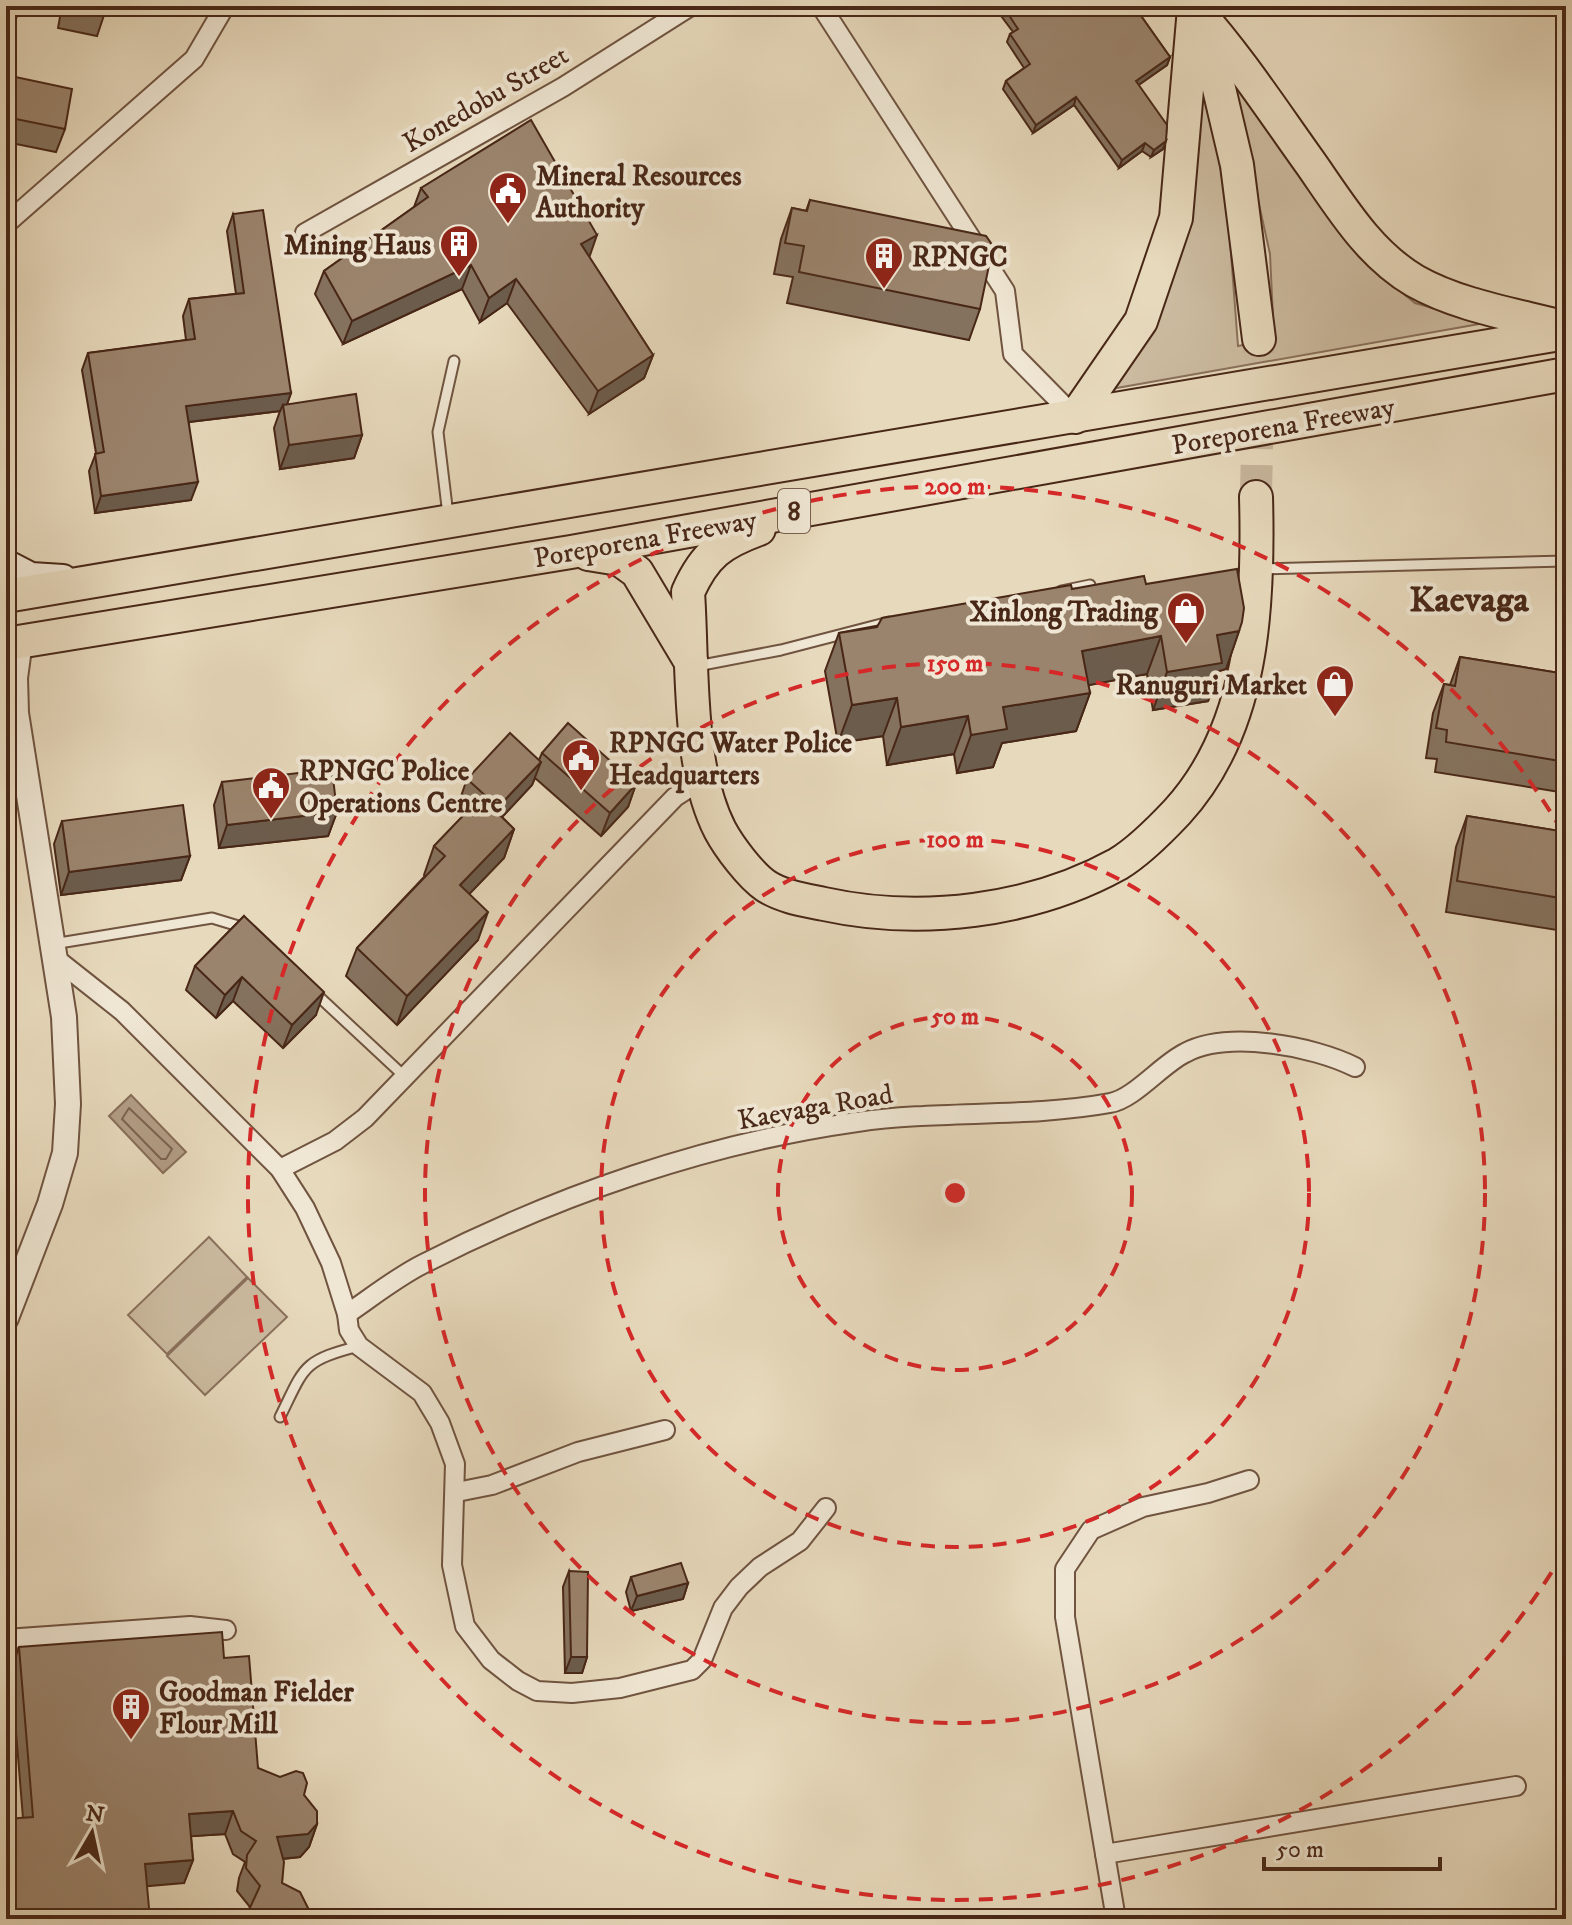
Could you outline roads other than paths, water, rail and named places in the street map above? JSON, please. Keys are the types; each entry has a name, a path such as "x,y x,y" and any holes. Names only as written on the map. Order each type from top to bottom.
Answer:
{"highway":[{"path":"1075,417 1141,321 1176,218 1194,7"},
{"path":"1194,7 1234,54 1354,225 1385,261 1418,282 1453,297 1566,330"},
{"path":"1194,7 1217,80 1237,165 1259,339"},
{"name":"Poreporena Freeway","path":"6,596 1075,417 1566,330"},
{"name":"Poreporena Freeway","path":"13,642 571,552 1566,374"},
{"path":"815,508 733,539 700,565 688,592 700,781 721,832 765,886 807,902 859,913 933,912 1029,899 1083,881 1121,862 1177,811 1214,757 1239,702 1258,569 1256,497"},
{"path":"571,552 619,559 637,572 693,667"}],"main road":[{"path":"6,563 31,576 97,581"}],"street":[{"path":"6,224 194,59 225,6"},
{"name":"Konedobu Street","path":"305,233 563,87 691,6"},
{"path":"821,6 1005,291 1013,354 1075,417"},
{"path":"6,1318 50,1204 65,1153 67,1066 54,951 16,713 13,642"},
{"path":"280,1169 335,1141 365,1118 675,797 700,781"},
{"path":"54,951 122,1011 280,1169 305,1208 331,1263 349,1330 359,1346 422,1393 431,1406 455,1464 457,1492 452,1565 465,1626 491,1660 518,1681 537,1691 572,1693 620,1688 699,1665 716,1621 739,1587 760,1567 800,1541 826,1508"},
{"name":"Kaevaga Road","path":"347,1314 434,1259 534,1213 680,1159 858,1122 1085,1107 1116,1102 1186,1052 1219,1044 1274,1044 1335,1057 1355,1067"},
{"path":"457,1492 492,1485 578,1452 665,1430"},
{"path":"1116,1919 1065,1617 1065,1569 1091,1530 1143,1507 1208,1493 1249,1480"},
{"path":"6,1639 190,1626 226,1630"},
{"path":"1105,1854 1516,1786"}],"lane":[{"path":"449,522 438,432 454,361"},
{"path":"1258,569 1566,561"},
{"path":"1043,594 1090,585"},
{"path":"693,667 781,650 903,620"},
{"path":"54,951 212,918 242,926 254,937"},
{"path":"312,990 404,1076"},
{"path":"280,1417 301,1373 314,1359 359,1346"}],"water":[{"path":"131,1095 186,1152 163,1173 109,1116"}],"tunnel":[{"path":"1256,497 1259,339"}],"place":[{"name":"Mineral Resources Authority","path":"508,225"},
{"name":"Mining Haus","path":"459,278"},
{"name":"RPNGC","path":"884,290"},
{"name":"Xinlong Trading","path":"1186,645"},
{"name":"Ranuguri Market","path":"1335,718"},
{"name":"RPNGC Water Police Headquarters","path":"581,792"},
{"name":"RPNGC Police Operations Centre","path":"271,820"},
{"name":"Goodman Fielder Flour Mill","path":"131,1741"}],"district":[{"name":"Kaevaga","path":"1469,598"}]}
